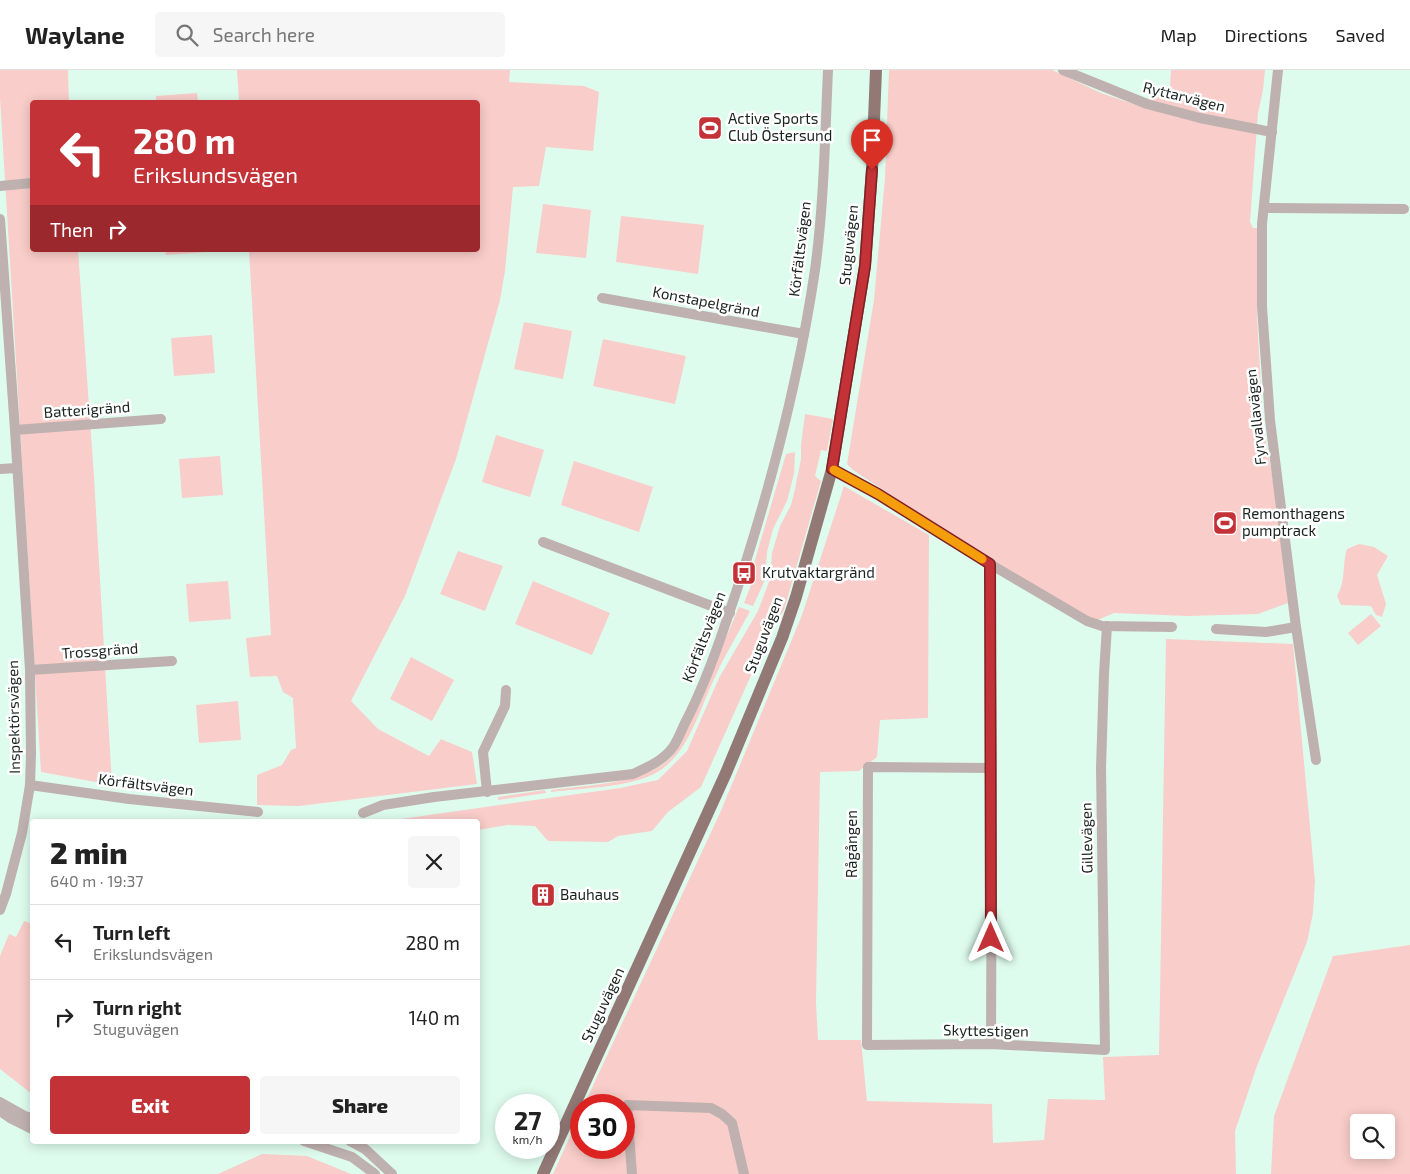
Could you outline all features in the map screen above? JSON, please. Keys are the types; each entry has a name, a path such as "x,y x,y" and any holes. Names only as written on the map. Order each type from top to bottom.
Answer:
{"main road":[{"name":"Stuguvägen","path":"544,1173 709,812 782,638 826,494 832,469 865,266 872,170 876,71"}],"street":[{"name":"Körfältsvägen","path":"363,813 383,805 434,797 633,774 659,761 673,747 689,716 730,613 744,573 778,458 804,334 816,251 822,186 828,70"},
{"name":"Ryttarvägen","path":"1063,70 1147,104 1200,118 1272,132"},
{"name":"Fyrvallavägen","path":"1278,70 1262,224 1262,306 1267,391 1296,627 1316,760"},
{"path":"0,186 30,183"},
{"path":"1264,208 1404,209"},
{"name":"Inspektörsvägen","path":"0,220 30,670 30,786 19,848 0,910"},
{"name":"Konstapelgränd","path":"602,298 804,334"},
{"name":"Batterigränd","path":"15,430 161,419"},
{"path":"0,469 17,468"},
{"path":"832,469 878,494 990,564 1087,621 1102,626 1172,627"},
{"path":"543,542 730,613"},
{"path":"990,564 992,768 991,1044"},
{"name":"Gillevägen","path":"1105,1050 1101,768 1107,626"},
{"path":"1216,629 1266,632 1296,627"},
{"name":"Trossgränd","path":"30,670 172,661"},
{"path":"487,792 483,752 505,706 506,690"},
{"name":"Rågången","path":"866,1045 868,767 992,768"},
{"name":"Körfältsvägen","path":"30,786 129,799 258,812"},
{"name":"Skyttestigen","path":"866,1045 991,1044 1105,1050"},
{"path":"0,1102 30,1117"},
{"path":"632,1174 627,1105 711,1108 722,1114 732,1123 744,1174"},
{"path":"0,1111 30,1127"},
{"path":"313,1144 352,1157 375,1174"},
{"path":"356,1144 365,1149 392,1174"}],"shaded area":[{"path":"0,70 68,70 69,100 30,100 30,252 78,252 94,477 112,785 41,772 0,98"},
{"path":"237,70 510,70 509,82 584,86 599,92 593,151 546,147 539,186 513,187 505,271 500,300 456,459 405,596 351,701 378,729 429,756 441,739 472,752 477,784 299,806 257,805 257,775 282,765 291,750 296,748 293,698 283,692 277,676 250,677 246,638 271,635 249,252 480,252 480,100 239,100"},
{"path":"889,70 1052,70 1101,93 1148,109 1152,89 1170,86 1171,70 1265,70 1258,113 1250,222 1253,228 1257,228 1257,315 1263,426 1278,508 1288,603 1258,614 1187,616 1114,613 1093,622 927,519 853,470 847,464 874,300 885,178"},
{"path":"197,93 198,100 156,100 156,96"},
{"path":"543,204 591,210 586,258 536,253"},
{"path":"621,216 704,225 698,274 616,262"},
{"path":"165,252 207,252 166,255"},
{"path":"524,322 572,331 563,379 514,369"},
{"path":"212,335 215,373 174,376 171,338"},
{"path":"603,339 686,356 675,404 593,386"},
{"path":"805,414 833,419 827,451 821,450 815,476 821,481 784,610 770,633 701,787 668,812 652,831 618,836 608,842 548,841 535,826 508,825 480,830 480,819 401,819 620,788 658,780 687,751 719,678 758,611 770,579 772,553 780,526 791,505 801,459"},
{"path":"496,435 544,450 530,497 482,482"},
{"path":"795,452 794,474 787,501 773,529 767,552 765,580 753,606 744,603 756,572 752,570 786,454"},
{"path":"220,456 223,495 182,498 179,459"},
{"path":"574,461 653,487 639,532 561,505"},
{"path":"844,486 929,535 928,718 880,720 877,757 859,771 820,772 816,1002 818,1040 861,1040 867,1101 992,1104 993,1143 1044,1140 1048,1099 1105,1100 1103,1057 1159,1055 1166,639 1293,644 1315,881 1313,913 1307,942 1257,1066 1235,1131 1236,1174 553,1174 570,1136 570,1159 635,1159 635,1094 589,1094 720,813 802,615"},
{"path":"1359,544 1374,547 1388,556 1377,575 1386,604 1382,617 1376,615 1371,606 1341,605 1337,596 1342,585 1347,549"},
{"path":"458,551 503,566 485,611 440,594"},
{"path":"228,581 231,619 189,622 186,584"},
{"path":"533,581 610,613 592,655 515,624"},
{"path":"739,607 750,611 720,667 692,731 675,757 665,767 652,775 628,783 551,792 551,790 634,777 650,772 674,754 682,741"},
{"path":"1371,614 1381,626 1358,645 1348,633"},
{"path":"411,657 454,680 432,721 390,699"},
{"path":"238,701 241,740 199,743 196,705"},
{"path":"545,790 546,793 498,800 498,797"},
{"path":"24,921 30,923 30,1092 0,1069 0,956 9,934 16,937"},
{"path":"1410,945 1410,1174 1271,1174 1274,1116 1333,956"},
{"path":"262,1154 307,1156 351,1174 218,1174"}],"slow traffic":[{"path":"834,470 878,494 982,559"}],"place":[{"name":"Active Sports Club Östersund","path":"710,128"},
{"name":"Remonthagens pumptrack","path":"1225,523"},
{"name":"Krutvaktargränd","path":"744,573"},
{"name":"Bauhaus","path":"543,895"}],"route":[{"path":"872,170 865,266 832,469 878,494 990,564 991,938"}]}
